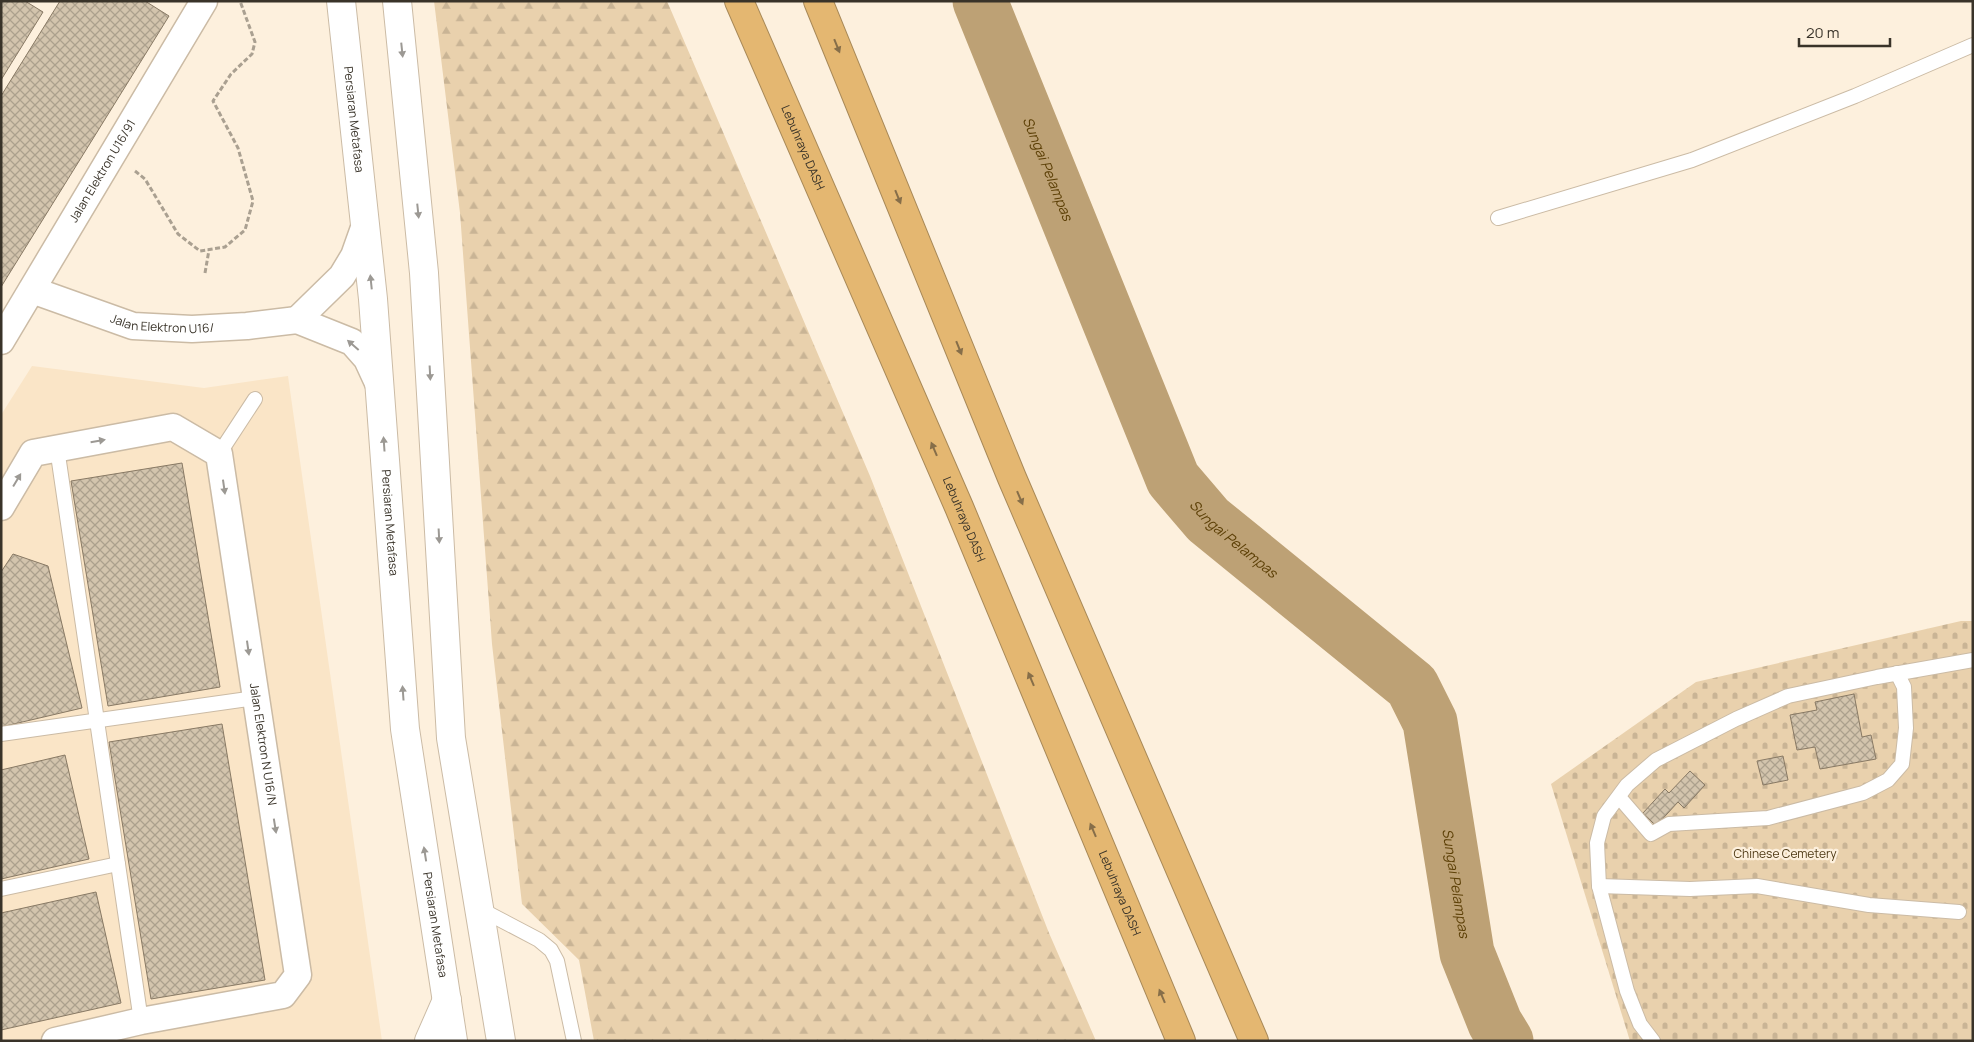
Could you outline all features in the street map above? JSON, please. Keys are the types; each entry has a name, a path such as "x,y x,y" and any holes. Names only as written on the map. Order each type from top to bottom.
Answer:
{"highway":[{"name":"Lebuhraya DASH","path":"739,1 963,516 1181,1041"},
{"path":"818,1 1012,478 1254,1041"}],"street":[{"name":"Jalan Elektron U16/91","path":"1,342 204,1"},
{"name":"Persiaran Metafasa","path":"341,1 373,299 405,729 453,1041"},
{"path":"397,1 424,273 451,738 501,1041"},
{"path":"365,225 354,256 342,276 297,320 352,342 367,359 380,385"},
{"name":"Jalan Elektron U16/","path":"32,290 133,326 192,329 247,326 297,320"},
{"path":"1,507 45,451 173,428 219,454"},
{"name":"Jalan Elektron N U16/N","path":"55,1041 141,1021 283,995 298,975 219,454"},
{"path":"429,1041 447,1000"}],"lane":[{"path":"1498,218 1692,160 1855,96 1973,45"},
{"path":"219,454 255,399"},
{"path":"45,451 97,719 141,1021"},
{"path":"1653,1041 1640,1024 1627,991 1600,886 1597,843 1604,816 1627,785 1656,760 1736,719 1788,696 1897,673 1973,660"},
{"path":"1619,797 1651,834 1669,824 1768,818 1863,793 1888,780 1902,764 1906,728 1904,687 1897,673"},
{"path":"1,734 255,698"},
{"path":"1,889 118,864"},
{"path":"1600,886 1690,889 1757,886 1869,905 1959,912"},
{"path":"480,909 539,940 551,950 557,961 574,1041"}],"path":[{"path":"113,154 145,179 178,234 200,251 225,247 245,230 253,201 238,148 213,101 231,74 252,54 255,42 240,1"},
{"path":"205,273 209,250"}],"shaded area":[{"path":"32,366 204,388 288,376 382,1041 1,1041 1,415"}],"green space":[{"path":"434,1 667,1 870,476 1049,933 1096,1041 594,1041 579,960 522,904 492,644 460,213"},
{"name":"Chinese Cemetery","path":"1961,621 1973,621 1973,1041 1630,1041 1551,784 1696,682"}],"building":[{"path":"1,1 25,1 43,12 1,80"},
{"path":"60,1 145,1 169,16 1,287 1,96"},
{"path":"182,463 220,687 108,706 71,481"},
{"path":"13,554 48,566 82,708 1,727 1,572"},
{"path":"1854,694 1862,737 1871,735 1876,759 1820,769 1815,747 1797,750 1790,715 1817,710 1815,702"},
{"path":"222,724 265,980 151,999 109,742"},
{"path":"65,755 89,859 1,879 1,770"},
{"path":"1783,756 1788,780 1763,785 1757,761"},
{"path":"1690,771 1705,785 1684,808 1678,802 1656,826 1643,813 1665,789 1669,793"},
{"path":"96,892 121,1003 1,1030 1,913"}],"waterway":[{"name":"Sungai Pelampas","path":"980,1 1173,479 1208,520 1412,686 1430,722 1467,953 1495,1023 1506,1041"}]}
